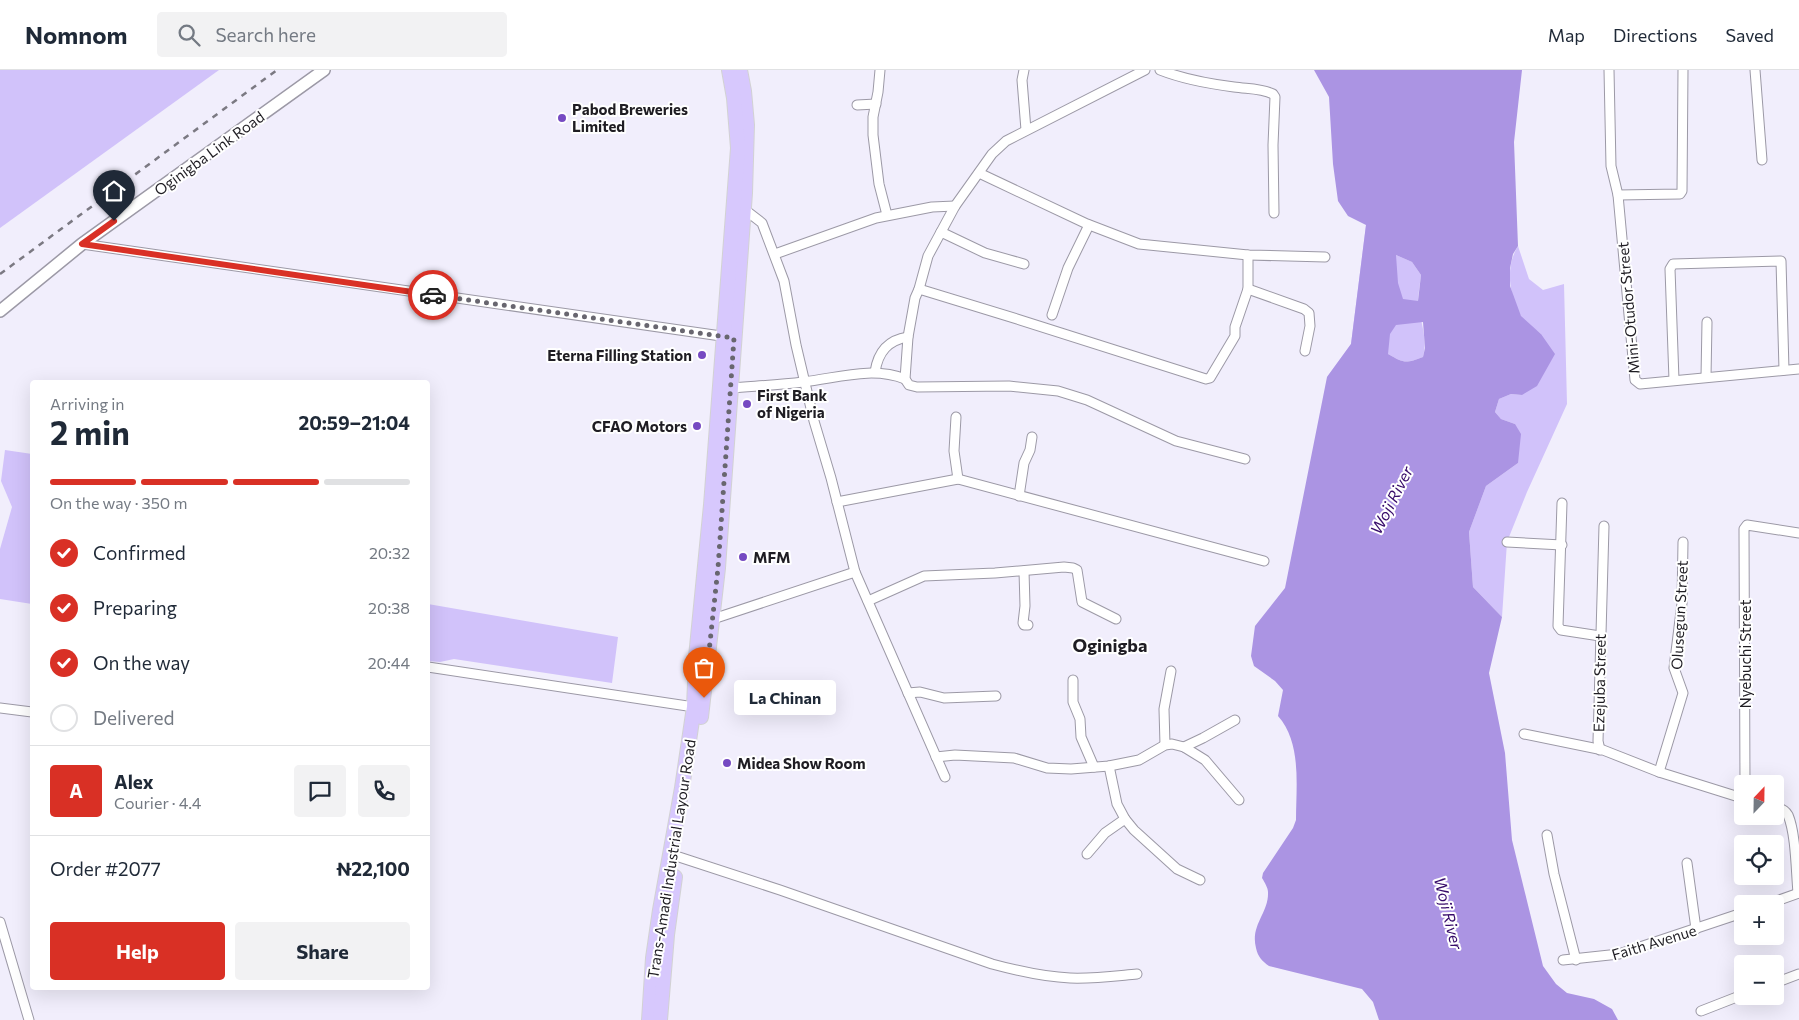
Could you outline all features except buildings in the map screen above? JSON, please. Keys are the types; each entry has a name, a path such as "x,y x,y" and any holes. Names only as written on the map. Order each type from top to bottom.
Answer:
{"main road":[{"name":"Trans-Amadi Industrial Layour Road","path":"660,1020 668,927 704,698 713,619 730,388 729,338 738,148 734,98 729,70"},
{"name":"Trans-Amadi Industrial Layour Road","path":"648,1020 653,958 660,910 694,708 696,657 710,514 744,209 747,125 740,70"}],"street":[{"name":"Oginigba Link Road","path":"0,311 82,244 324,70"},
{"path":"880,70 873,116 873,135 879,184 887,215"},
{"path":"1024,70 1022,80 1026,130"},
{"path":"1145,70 1026,130 999,146 955,206 928,256 919,290 914,298 908,337 905,379 909,385 917,387 1009,386 1058,391 1087,400 1176,441 1245,459"},
{"path":"1160,70 1204,82 1259,89 1275,96 1273,145 1274,214"},
{"name":"Mini-Otudor Street","path":"1609,70 1611,166 1618,195 1635,380 1640,384 1799,369"},
{"path":"1618,195 1680,194 1682,191 1683,70"},
{"path":"1756,70 1762,160"},
{"path":"857,105 876,104"},
{"path":"979,173 1089,225 1143,245 1248,255 1324,257"},
{"path":"775,254 887,215 932,207 955,206"},
{"path":"744,209 762,222 775,254 789,299 804,382 855,572 945,777"},
{"path":"1052,315 1068,268 1089,225"},
{"path":"941,232 985,252 1024,264"},
{"path":"82,244 729,338"},
{"path":"919,290 1206,379 1210,378 1234,336 1235,327 1248,289 1248,255"},
{"path":"1674,380 1671,265 1673,264 1778,260 1782,264 1784,370"},
{"path":"1248,289 1304,309 1309,313 1310,326 1305,351"},
{"path":"1706,377 1707,322"},
{"path":"876,372 876,365 886,347 894,340 908,337"},
{"path":"730,388 804,382 876,372 905,379"},
{"path":"956,417 954,451 958,480"},
{"path":"1020,496 1024,463 1030,450 1032,437"},
{"path":"837,502 958,480 1264,561"},
{"path":"1562,504 1558,628 1600,636"},
{"name":"Nyebuchi Street","path":"1745,775 1744,529 1747,525 1799,533"},
{"name":"Ezejuba Street","path":"1604,526 1598,741 1600,750 1659,772 1734,795"},
{"path":"1507,542 1562,545"},
{"name":"Olusegun Street","path":"1659,772 1682,693 1674,668 1682,603 1683,542"},
{"path":"868,601 924,576 1073,568 1078,570 1079,573 1082,602 1116,619"},
{"path":"1024,571 1025,606 1023,623 1028,625"},
{"path":"713,619 855,572"},
{"path":"430,667 694,708"},
{"path":"1165,745 1164,709 1171,671"},
{"path":"1073,680 1073,702 1080,718 1081,737 1094,768"},
{"path":"908,694 920,692 944,698 996,696"},
{"path":"0,708 30,712"},
{"path":"1184,747 1235,720"},
{"path":"1524,734 1600,750"},
{"path":"936,758 946,755 976,755 1014,758 1056,769 1094,768 1139,760 1165,745 1172,744 1184,747 1205,760 1239,800"},
{"path":"1109,766 1117,804 1124,819 1131,828 1177,869 1200,880"},
{"path":"1784,811 1796,831 1799,893 1784,898"},
{"path":"1087,854 1105,834 1124,819"},
{"path":"1547,835 1554,874 1576,960"},
{"path":"679,857 1014,970 1034,975 1072,978 1137,974"},
{"path":"1686,863 1696,929"},
{"name":"Faith Avenue","path":"1563,960 1620,954 1734,916"},
{"path":"0,922 29,1020"},
{"path":"1784,980 1799,974"},
{"path":"1700,1011 1734,998"}],"shaded area":[{"path":"0,70 219,70 0,228"},
{"path":"1366,225 1396,255 1412,262 1421,275 1418,303 1425,343 1423,357 1405,362 1388,354 1327,377 1351,344"},
{"path":"1518,246 1529,279 1543,290 1564,284 1567,404 1527,492 1507,542 1502,617 1473,587 1469,532 1486,486 1518,463 1515,424 1501,419 1495,412 1499,399 1511,394 1522,395 1541,334 1522,318 1513,298 1510,272 1511,263"},
{"path":"5,450 30,454 30,604 0,599 0,549 12,507 1,481"},
{"path":"430,604 618,637 612,683 454,659 440,662 430,661"}],"water":[{"name":"Woji River","path":"1314,70 1522,70 1514,142 1518,246 1513,254 1510,268 1510,286 1521,316 1541,334 1555,354 1537,386 1522,395 1511,394 1499,399 1495,412 1501,419 1515,424 1521,434 1518,463 1486,486 1469,532 1473,587 1502,617 1489,673 1505,753 1512,840 1543,966 1556,984 1567,993 1594,999 1612,1009 1618,1020 1379,1020 1373,1002 1362,989 1269,966 1257,951 1255,932 1268,899 1268,890 1262,878 1263,873 1293,828 1296,820 1297,779 1291,739 1286,727 1278,716 1283,690 1275,681 1254,666 1251,656 1255,626 1285,588 1327,377 1351,344 1366,225 1348,216 1338,201 1333,164 1329,97","holes":["1396,255 1412,262 1421,275 1418,301 1403,299 1398,283","1423,322 1425,348 1423,357 1405,362 1388,354 1390,334 1396,325"]}],"railway":[{"path":"0,274 277,70"}],"way so far":[{"path":"433,295 734,338 718,568 704,698"}],"place":[{"name":"Pabod Breweries Limited","path":"562,118"},
{"name":"Eterna Filling Station","path":"702,355"},
{"name":"First Bank of Nigeria","path":"747,404"},
{"name":"CFAO Motors","path":"697,426"},
{"name":"MFM","path":"743,557"},
{"name":"La Chinan","path":"704,698"},
{"name":"Midea Show Room","path":"727,763"}],"district":[{"name":"Oginigba","path":"1110,645"}],"route":[{"path":"114,221 82,244 433,295"}]}
